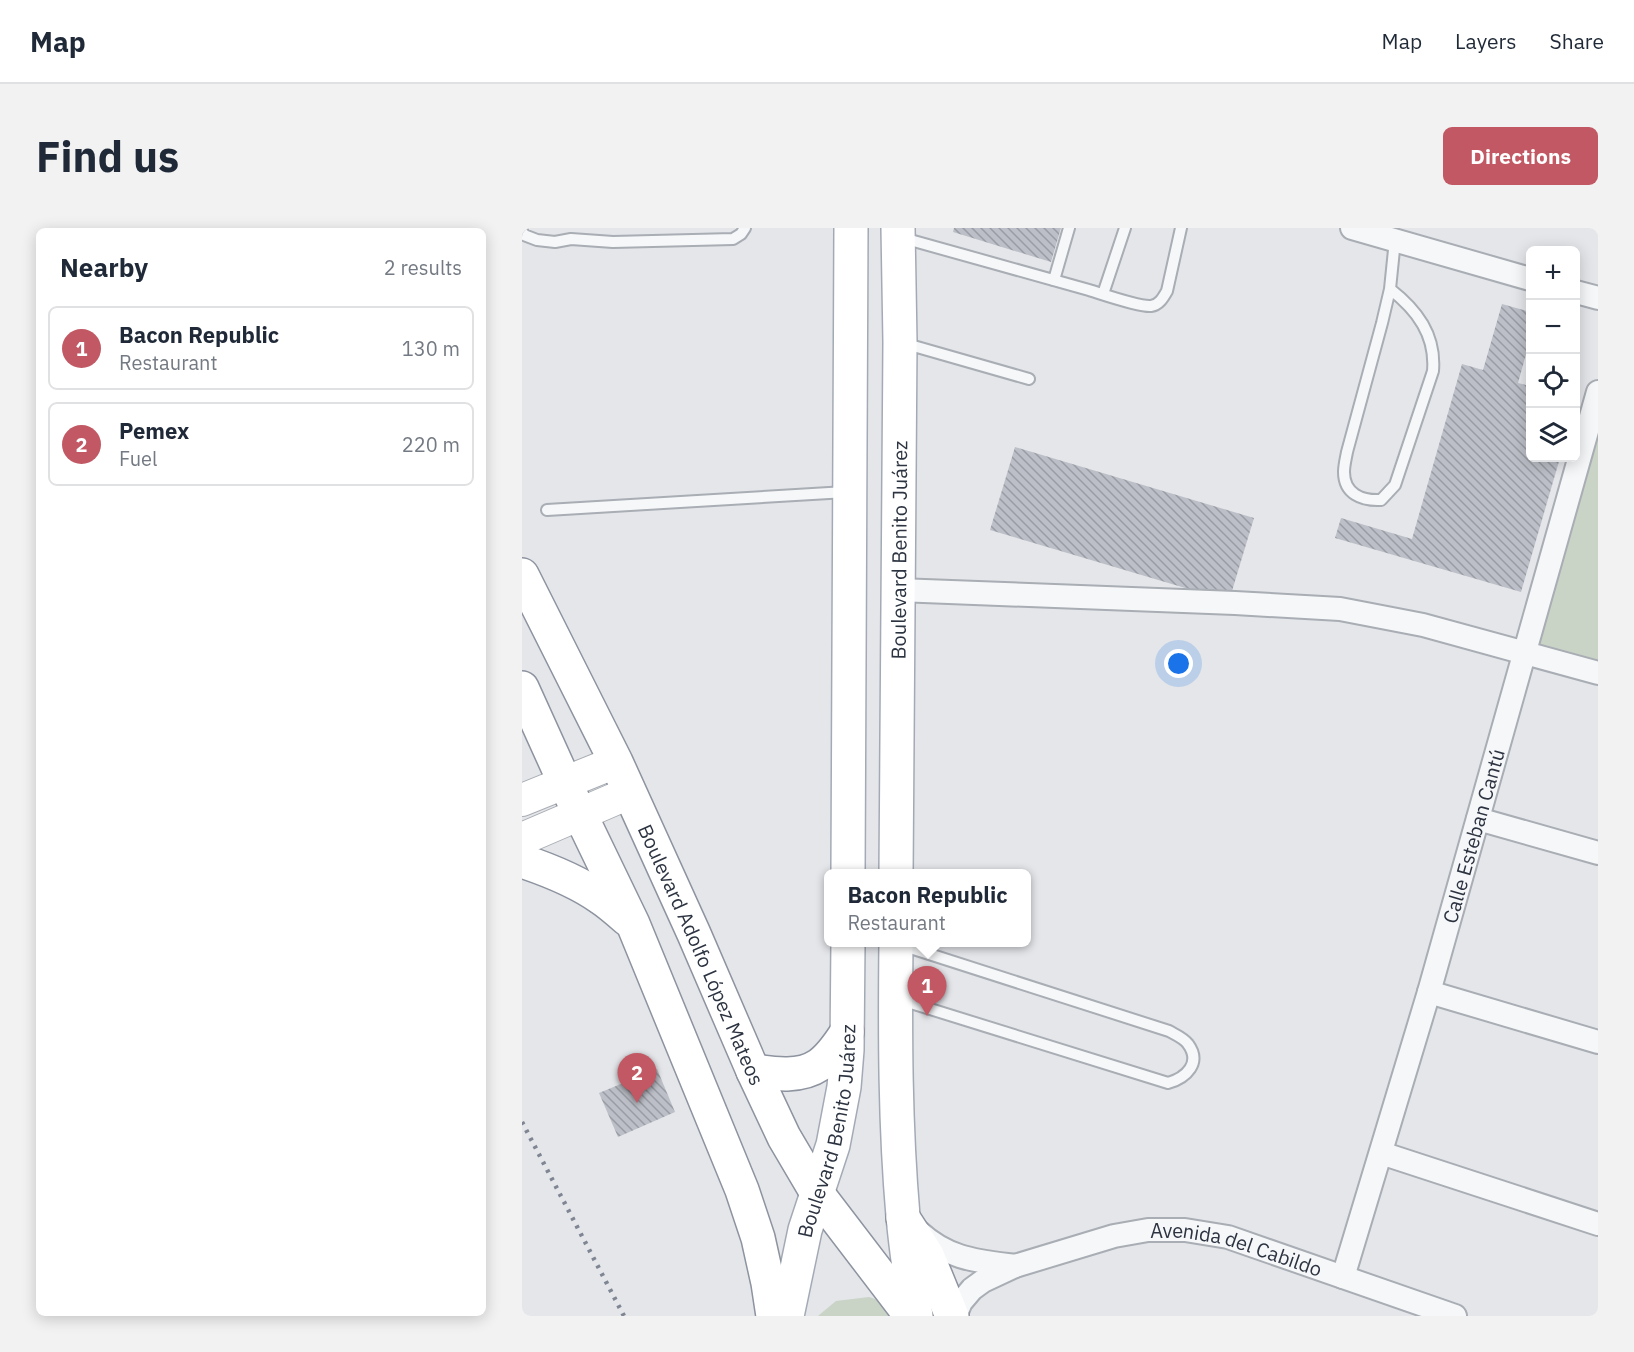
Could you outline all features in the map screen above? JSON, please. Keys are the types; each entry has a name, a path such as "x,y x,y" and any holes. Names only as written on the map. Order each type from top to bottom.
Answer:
{"main road":[{"path":"848,869 851,228"},
{"name":"Boulevard Benito Juárez","path":"896,869 900,342 898,232"},
{"path":"850,497 898,504"},
{"name":"Boulevard Adolfo López Mateos","path":"522,575 616,762 784,1137 817,1193 911,1316"},
{"path":"522,688 633,924 742,1190 758,1238 773,1316"},
{"path":"522,801 616,762"},
{"path":"522,839 629,793"},
{"path":"522,861 574,882 601,898 633,924"},
{"name":"Boulevard Benito Juárez","path":"787,1316 804,1230 833,1145 844,1088 848,947"},
{"path":"896,947 895,1062 903,1218 916,1316"},
{"path":"848,978 856,1018 864,1042 876,1054 895,1062"},
{"path":"753,1071 780,1075 803,1072 818,1066 833,1052 847,1032"},
{"path":"903,1218 927,1255 953,1316"}],"street":[{"path":"1352,228 1526,278"},
{"path":"1580,293 1598,298"},
{"name":"Calle Esteban Cantú","path":"1344,1277 1429,992 1598,392"},
{"path":"898,590 1340,609 1423,625 1598,673"},
{"path":"1478,819 1598,853"},
{"path":"1429,992 1598,1042"},
{"path":"1381,1153 1598,1224"},
{"name":"Avenida del Cabildo","path":"903,1218 941,1249 957,1256 981,1262 1015,1266"},
{"name":"Avenida del Cabildo","path":"953,1316 972,1289 983,1281 1015,1266 1114,1236 1148,1230 1185,1230 1228,1237 1455,1316"}],"lane":[{"path":"522,231 524,235 537,240 555,242 571,234 614,242 734,239 745,228"},
{"path":"1054,280 1070,228"},
{"path":"1103,294 1125,228"},
{"path":"898,232 1054,280 1152,306 1163,299 1167,291 1181,228"},
{"path":"1390,289 1407,302 1430,336 1434,365 1395,485 1381,500 1368,501 1358,498 1348,487 1344,474 1347,452 1390,289 1395,240"},
{"path":"900,342 1029,379"},
{"path":"547,510 850,497"},
{"path":"895,998 1168,1083 1184,1077 1192,1063 1193,1054 1188,1043 1168,1030 909,947"}],"shaded area":[{"path":"1598,396 1598,672 1527,652"},
{"path":"869,1297 903,1308 906,1316 818,1316 836,1301"}],"building":[{"path":"954,228 1061,228 1051,262 953,232"},
{"path":"1502,304 1526,311 1526,354 1518,383 1526,385 1526,462 1559,462 1521,592 1335,538 1341,518 1412,539 1462,364 1483,370"},
{"path":"1015,447 1254,518 1229,601 990,530"},
{"path":"657,1069 675,1112 618,1137 599,1093"}],"railway":[{"path":"522,1122 624,1316"}],"place":[{"name":"Bacon Republic","path":"927,1016"},
{"name":"Pemex","path":"637,1103"}]}
